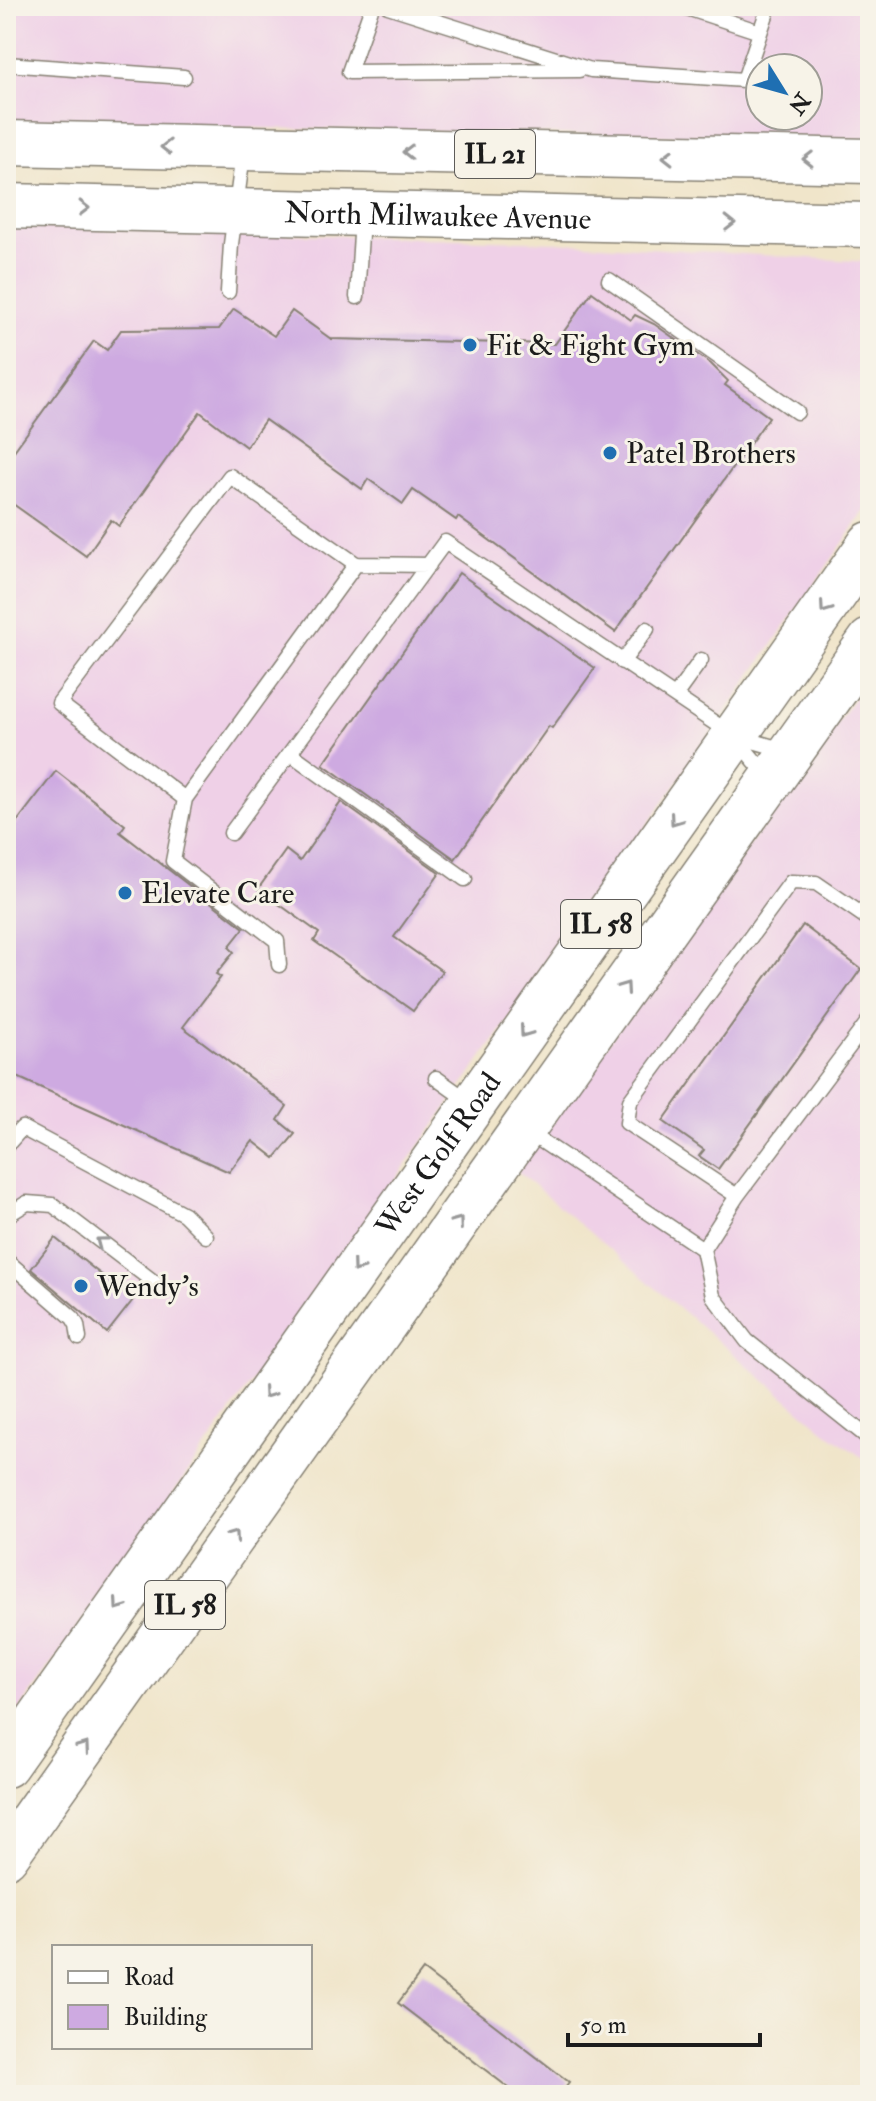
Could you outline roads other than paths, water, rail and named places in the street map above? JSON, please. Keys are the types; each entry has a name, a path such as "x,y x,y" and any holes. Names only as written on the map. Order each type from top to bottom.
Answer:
{"main road":[{"name":"North Milwaukee Avenue","path":"6,143 870,161"},
{"name":"North Milwaukee Avenue","path":"6,206 870,225"},
{"name":"West Golf Road","path":"6,1856 21,1763 473,1105 870,544"},
{"name":"West Golf Road","path":"21,1763 524,1129 870,641"}],"lane":[{"path":"372,6 349,72 591,70 744,80 769,6"},
{"path":"388,6 591,70"},
{"path":"681,6 760,32"},
{"path":"6,64 184,77"},
{"path":"228,292 244,148"},
{"path":"357,297 362,215"},
{"path":"609,280 797,412"},
{"path":"185,799 59,703 230,476 356,564 429,565"},
{"path":"231,833 445,542 781,766"},
{"path":"279,965 277,941 173,861 185,799 356,564"},
{"path":"622,662 647,629"},
{"path":"675,696 701,660"},
{"path":"734,736 781,766"},
{"path":"290,753 465,879"},
{"path":"737,1196 627,1123 630,1101 791,882 816,883 870,920"},
{"path":"703,1249 737,1196 870,1019"},
{"path":"436,1078 473,1105"},
{"path":"7,1144 22,1128 184,1214 206,1236"},
{"path":"524,1129 703,1249 713,1296 747,1341 870,1439"},
{"path":"6,1216 27,1203 53,1205 163,1289"},
{"path":"6,1260 73,1318 79,1338"}],"place":[{"name":"Fit & Fight Gym","path":"470,345"},
{"name":"Patel Brothers","path":"610,453"},
{"name":"Elevate Care","path":"125,893"},
{"name":"Wendy's","path":"81,1286"}]}
